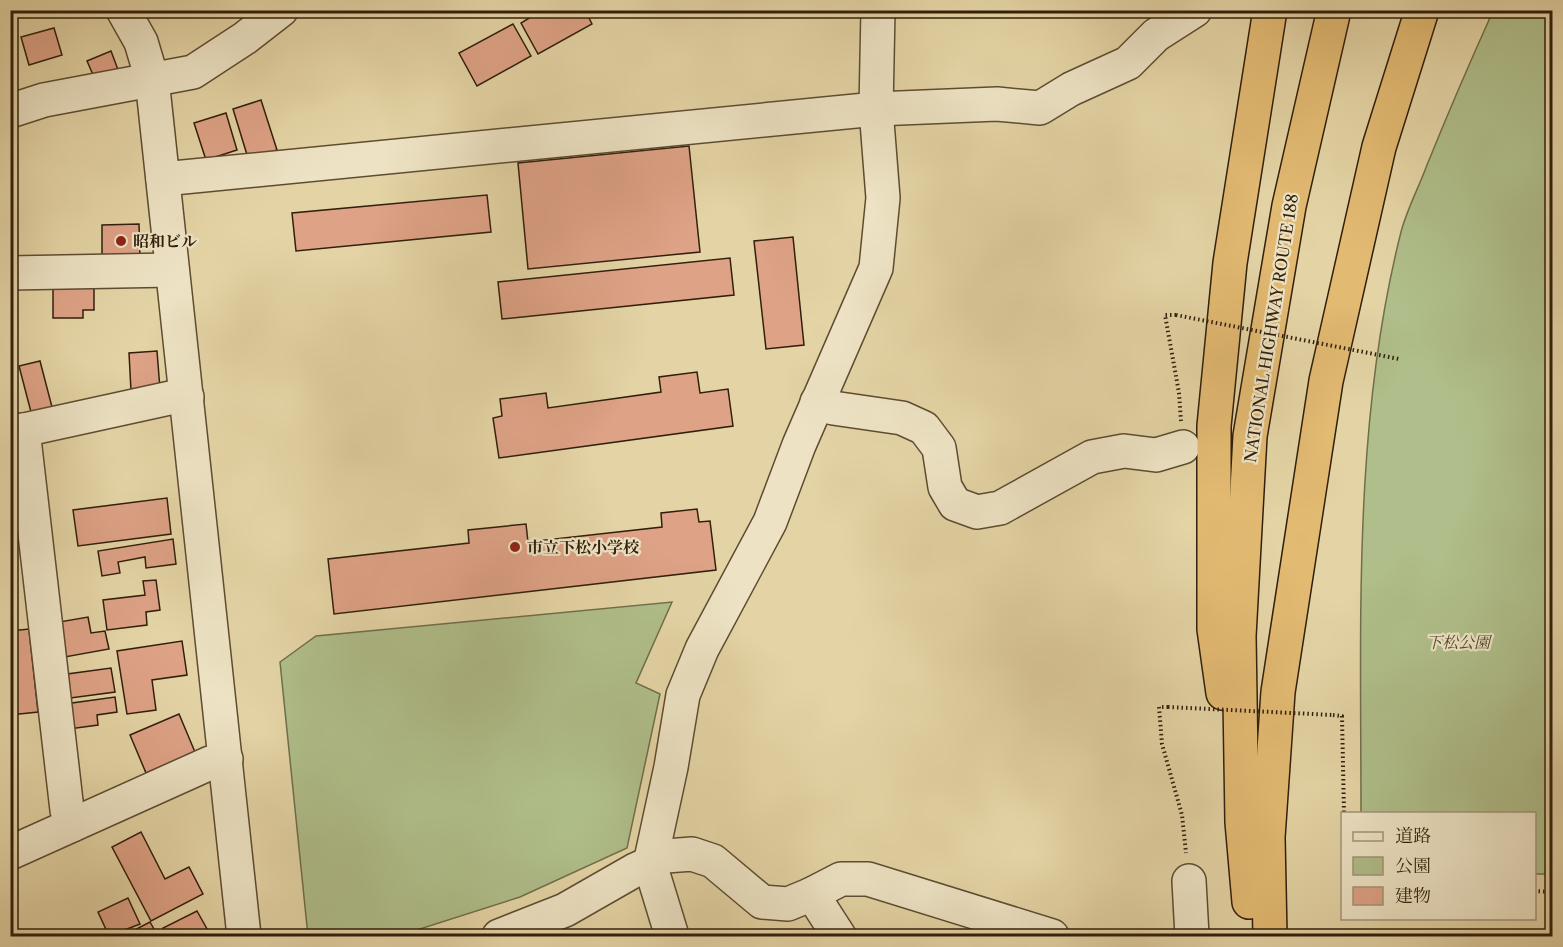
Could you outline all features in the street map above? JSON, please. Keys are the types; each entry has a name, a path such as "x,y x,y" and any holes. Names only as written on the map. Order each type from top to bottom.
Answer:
{"highway":[{"path":"1242,822 1214,629 1214,426 1230,263 1270,10"},
{"name":"NATIONAL HIGHWAY ROUTE 188","path":"1252,936 1242,822 1239,636 1250,436 1289,206 1334,10"},
{"path":"1270,936 1268,837 1278,692 1326,381 1379,147 1422,10"}],"street":[{"path":"123,10 141,42 152,79 244,936"},
{"path":"10,111 44,100 193,72 245,38 281,10"},
{"path":"672,936 650,864 672,767 683,695 702,649 770,522 798,445 876,268 883,198 876,109 878,10"},
{"path":"163,179 876,109 997,104 1040,108 1071,89 1128,63 1156,35 1196,10"},
{"path":"10,273 172,270"},
{"path":"72,825 67,810 17,432 170,398 187,397"},
{"path":"817,402 833,408 902,418 924,428 939,448 945,487 956,504 977,512 1000,508 1092,457 1124,451 1156,455 1184,447"},
{"path":"10,854 210,763 226,759"},
{"path":"499,936 565,910 634,870 666,856 692,854 713,861 762,902 788,904 841,879 868,879 1052,936"},
{"path":"1188,881 1192,936"},
{"path":"812,894 839,936"}],"path":[{"path":"1184,447 1179,393 1165,315 1176,315 1399,359"},
{"path":"1188,881 1182,815 1162,744 1159,706 1342,716 1344,812"},
{"path":"1536,891 1552,892"}],"green space":[{"name":"下松公園","path":"1493,11 1552,11 1552,874 1536,874 1536,812 1361,812 1360,667 1363,521 1374,375 1401,232 1451,107"},
{"path":"672,602 636,683 660,694 627,848 520,897 398,936 308,936 280,662 316,636"}],"building":[{"path":"542,10 585,10 592,24 538,54 521,23"},
{"path":"513,24 531,56 477,86 459,53"},
{"path":"54,28 62,55 29,65 21,37"},
{"path":"111,51 120,75 97,84 87,61"},
{"path":"261,100 277,150 248,158 233,109"},
{"path":"226,113 237,150 206,160 194,123"},
{"path":"689,146 700,252 528,269 518,163"},
{"path":"487,195 491,232 296,251 292,213"},
{"name":"昭和ビル","path":"139,224 140,257 102,257 102,225"},
{"path":"793,237 804,345 766,349 754,241"},
{"path":"730,258 734,295 502,319 498,282"},
{"path":"53,287 94,287 94,310 83,310 83,318 53,318"},
{"path":"157,351 160,389 131,391 129,353"},
{"path":"40,361 52,407 31,412 19,366"},
{"path":"697,372 700,393 728,389 733,426 499,458 493,418 502,416 500,399 546,393 548,408 661,392 659,377"},
{"path":"167,498 171,534 78,546 73,510"},
{"path":"697,509 699,522 710,521 716,570 334,614 328,559 469,543 468,530 526,524 528,542 662,527 661,513"},
{"path":"173,539 176,564 146,568 145,557 118,562 120,573 102,576 98,551"},
{"path":"156,580 160,610 146,612 147,625 107,630 103,600 145,595 143,581"},
{"path":"88,617 91,633 105,631 109,649 65,657 59,622"},
{"path":"29,629 38,712 10,715 10,631"},
{"path":"182,641 187,675 152,680 156,710 127,714 117,651"},
{"path":"111,668 115,692 63,699 60,675"},
{"path":"115,697 117,712 97,715 98,725 69,729 65,704"},
{"path":"179,714 195,752 146,773 130,735"},
{"path":"141,832 165,879 189,867 203,894 151,921 112,847"},
{"path":"128,898 140,924 109,936 98,912"},
{"path":"197,911 211,936 167,936 163,928"},
{"path":"150,922 158,936 123,936"}],"place":[{"name":"昭和ビル","path":"121,241"},
{"name":"市立下松小学校","path":"515,547"}]}
